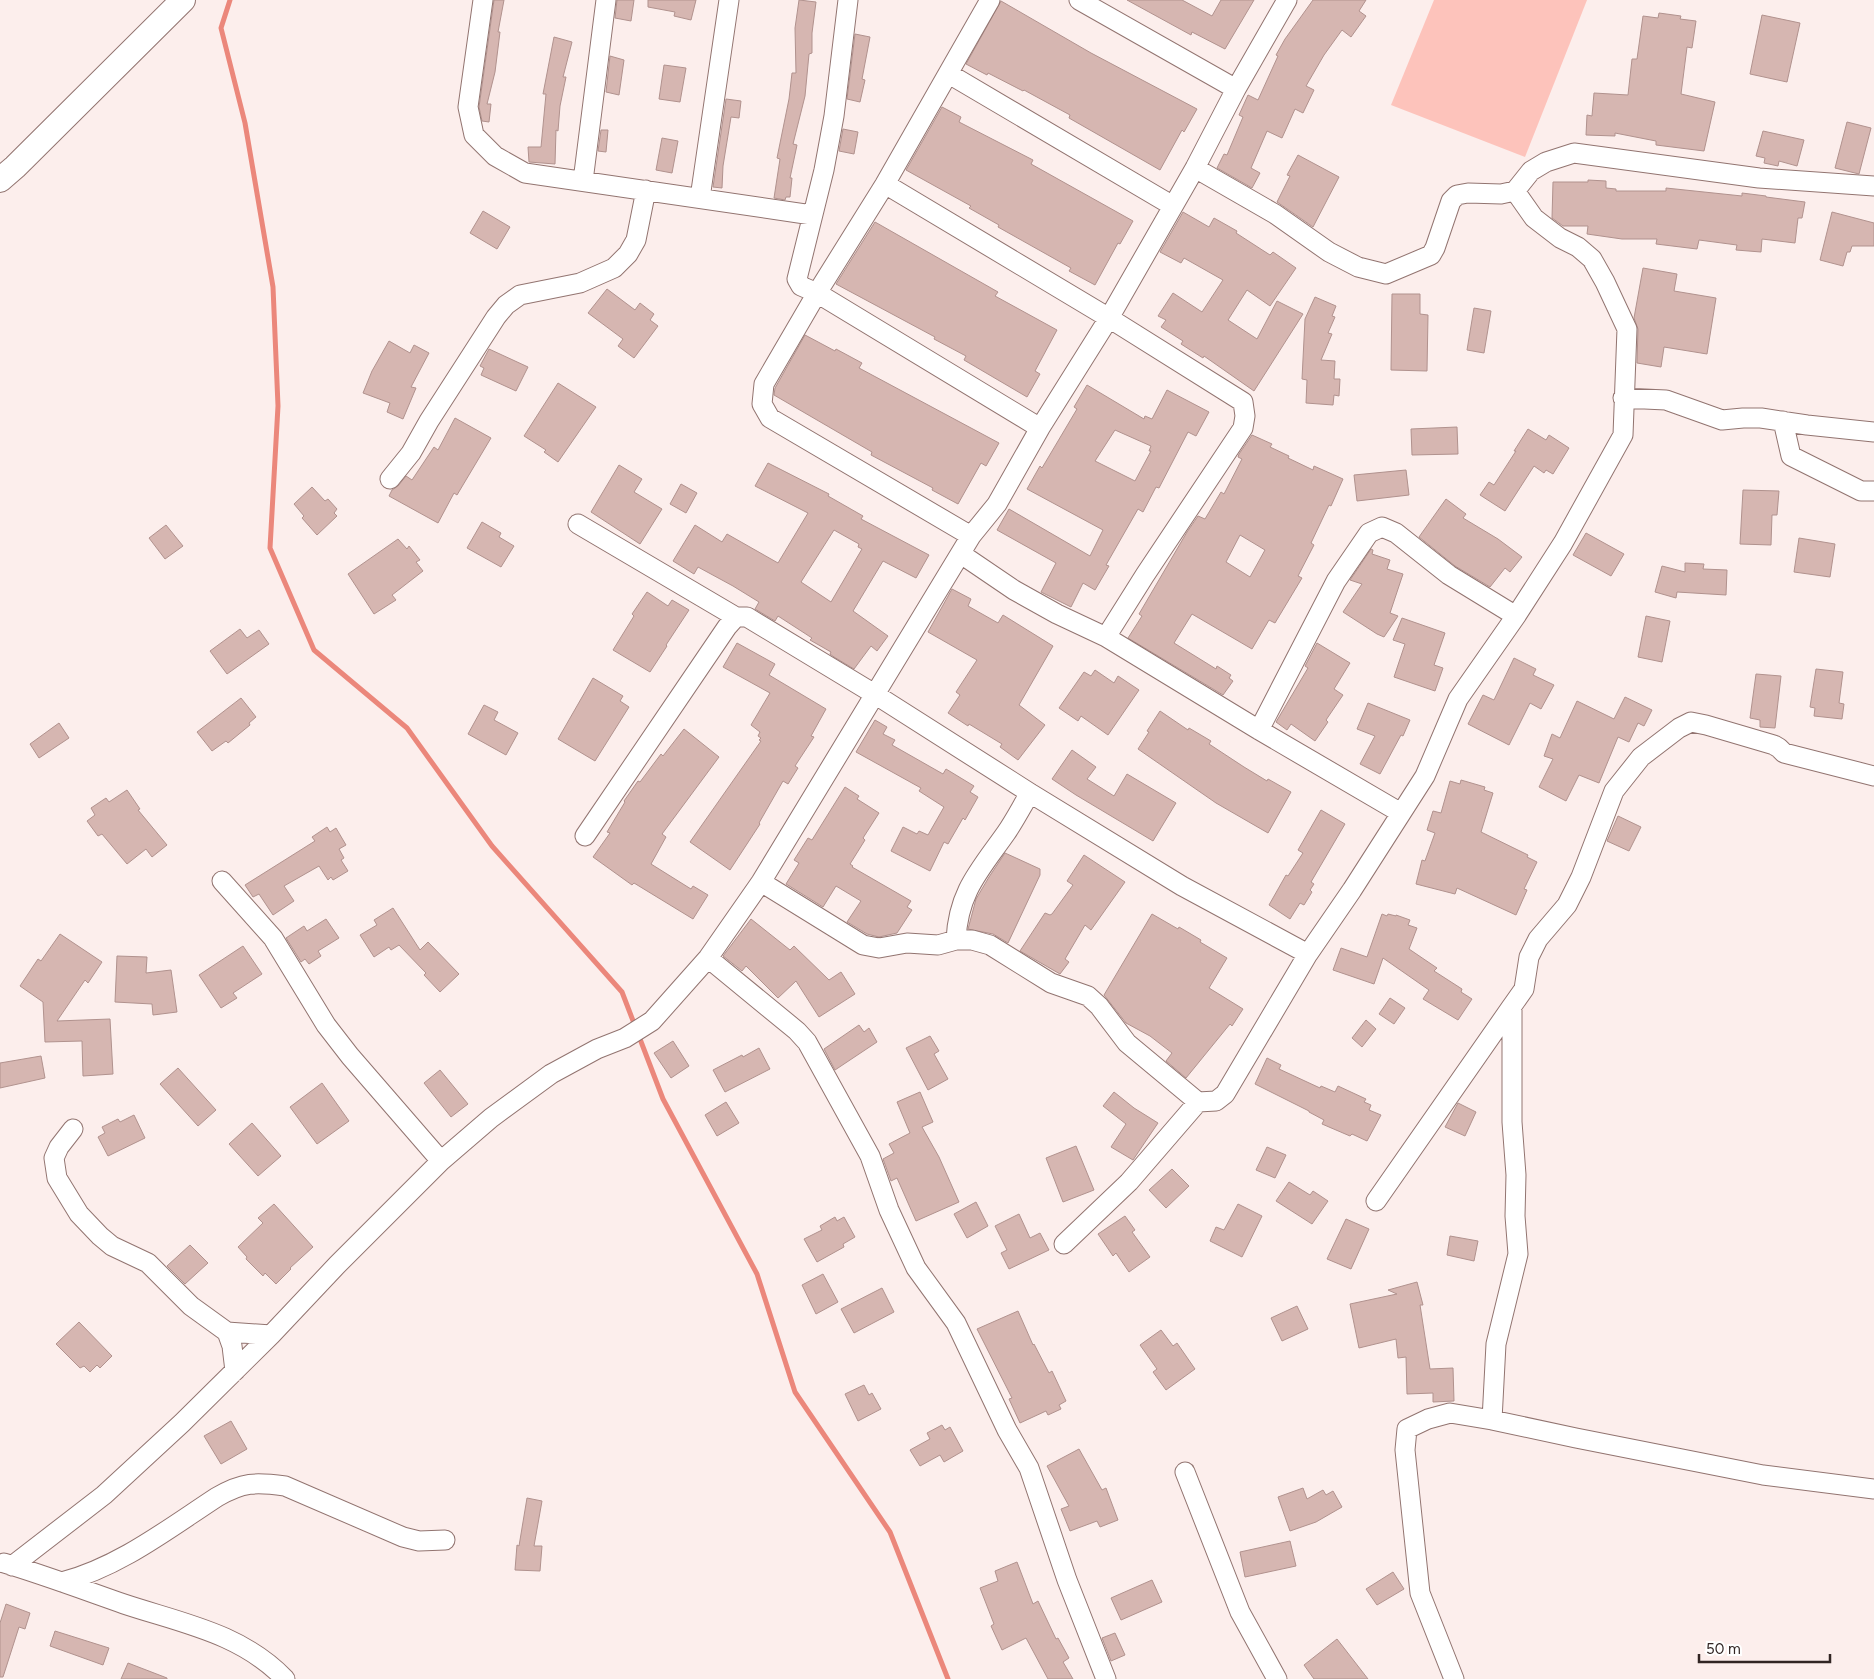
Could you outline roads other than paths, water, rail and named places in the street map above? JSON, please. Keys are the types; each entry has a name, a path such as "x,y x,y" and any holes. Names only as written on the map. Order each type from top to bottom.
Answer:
{"street":[{"path":"0,180 183,0"},
{"path":"483,0 468,107 474,135 495,156 526,174 812,215"},
{"path":"583,181 606,0"},
{"path":"700,198 729,0"},
{"path":"848,0 834,116 824,170 797,279 800,286 817,293 1040,428"},
{"path":"971,536 770,418 762,404 764,384 817,293 885,184 990,0"},
{"path":"1079,0 1236,89"},
{"path":"6,1564 104,1495 182,1424 271,1335 337,1264 441,1161 490,1118 551,1074 597,1049 625,1038 652,1021 708,958 761,882 971,536 997,504 1040,428 1108,318 1195,168 1236,89 1287,0"},
{"path":"949,74 1173,206"},
{"path":"1195,168 1275,214 1329,252 1358,267 1386,274 1431,255 1451,201 1457,195 1468,193 1502,194 1515,191 1531,171 1546,162 1574,153 1759,178 1874,186"},
{"path":"885,184 1108,318 1242,402 1245,416 1243,428 1106,636"},
{"path":"390,478 411,453 475,349 506,305 520,295 580,283 614,268 628,254 636,240 646,190"},
{"path":"761,882 863,945 879,948 907,943 938,945 956,940 972,940 990,945 1050,983 1088,996 1099,1006 1127,1043 1198,1102 1216,1101 1225,1094 1308,954 1352,890 1425,776 1458,699 1516,616 1563,543 1623,435 1626,329 1606,282 1592,259 1578,247 1560,238 1534,218 1515,191"},
{"path":"1623,398 1666,400 1722,420 1752,418 1874,432"},
{"path":"1784,421 1790,456 1861,492 1874,491"},
{"path":"578,524 736,617 747,617 876,695 1030,793 1182,886 1308,954"},
{"path":"1259,730 1336,581 1369,533 1382,528 1396,533 1449,575 1516,616"},
{"path":"961,554 1014,590 1057,614 1106,636 1259,730 1401,813"},
{"path":"585,836 727,627 736,617"},
{"path":"1376,1201 1524,989 1529,957 1538,939 1566,905 1581,877 1614,791 1641,757 1679,728 1691,722 1774,746 1784,753 1874,776"},
{"path":"956,940 957,920 967,893 979,869 1007,832 1030,793"},
{"path":"222,881 273,938 326,1025 441,1161"},
{"path":"708,958 797,1031 807,1042 846,1109 870,1156 889,1210 916,1268 956,1323 1007,1430 1029,1468 1067,1580 1106,1679"},
{"path":"1492,1420 1496,1344 1518,1254 1515,1216 1516,1175 1512,1122 1512,1006"},
{"path":"1064,1244 1129,1182 1198,1102"},
{"path":"73,1129 59,1147 54,1158 57,1178 78,1214 112,1246 148,1263 191,1306 227,1332 271,1335"},
{"path":"227,1332 232,1346 235,1371"},
{"path":"1454,1679 1420,1593 1405,1450 1407,1429 1428,1419 1450,1413 1763,1475 1874,1489"},
{"path":"1185,1472 1240,1612 1277,1679"},
{"path":"62,1582 110,1564 234,1487 250,1484 265,1483 285,1486 403,1537 419,1541 445,1540"},
{"path":"6,1564 231,1640 258,1656 285,1679"}],"waterway":[{"path":"230,0 221,28 245,123 273,287 278,406 270,548 314,650 407,728 492,846 622,992 663,1099 757,1274 795,1392 890,1532 948,1679"}]}
